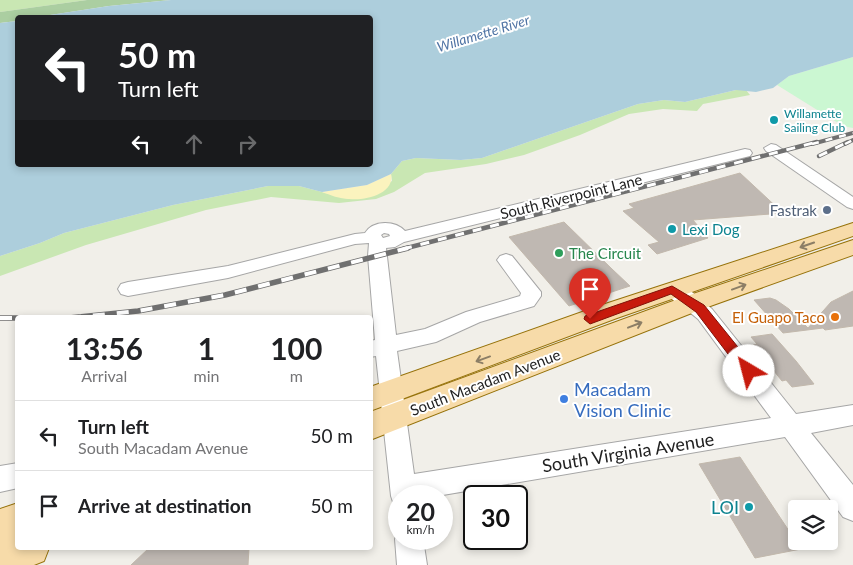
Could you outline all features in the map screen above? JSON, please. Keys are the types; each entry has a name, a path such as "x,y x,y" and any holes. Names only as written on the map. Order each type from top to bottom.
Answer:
{"main road":[{"name":"South Macadam Avenue","path":"381,408 683,296 853,229"},
{"name":"South Macadam Avenue","path":"683,296 853,247"},
{"path":"0,527 15,522"},
{"path":"0,559 25,550"}],"street":[{"path":"771,148 853,204"},
{"name":"South Riverpoint Lane","path":"375,240 374,232 384,228 396,231 398,238 745,153"},
{"path":"128,289 228,272 355,239 375,240 381,408 402,485"},
{"path":"378,347 429,336 473,317 527,301 531,296 531,292 506,260"},
{"path":"683,296 705,314 853,507"},
{"name":"South Virginia Avenue","path":"449,485 790,424 853,415"},
{"path":"0,480 15,475"},
{"path":"410,550 412,565"}],"green space":[{"path":"0,0 87,0 0,12"},
{"path":"87,0 171,0 109,6 50,15 15,15 15,21 0,23 0,12"},
{"path":"853,57 853,128 843,126 777,85 789,76"},
{"path":"736,90 746,90 750,95 703,104 697,111 663,109 629,114 580,135 524,155 486,164 425,173 394,192 376,199 339,203 271,197 206,210 86,245 0,276 0,256 64,233 173,205 268,186 299,186 349,199 359,199 392,181 391,174 402,161 416,158 461,160 482,158 638,104 664,100 685,102"}],"sand":[{"path":"391,174 391,181 384,191 378,195 363,199 346,199 322,192 367,185"}],"water":[{"name":"Willamette River","path":"171,0 853,0 853,57 789,76 773,88 756,92 736,90 685,102 664,100 638,104 482,158 461,160 416,158 402,161 391,174 367,185 322,192 299,186 268,186 173,205 64,233 0,256 0,23 15,21 15,167 373,167 373,15 50,15 109,6"}],"building":[{"path":"740,173 783,213 693,220 708,238 657,254 648,245 659,242 623,211 634,208 629,204"},
{"name":"The Circuit","path":"564,222 630,286 569,306 509,237"},
{"path":"853,291 853,326 825,330 823,328 783,333 754,300 770,298 776,300 789,309 808,328 831,302"},
{"path":"772,334 814,384 792,387 786,380 782,381 753,345 757,344 751,337"},
{"name":"LOI","path":"740,457 788,529 788,550 796,550 755,558 699,464"},
{"path":"147,550 249,550 248,565 131,565"}],"railway":[{"path":"812,144 853,133"},
{"path":"845,144 853,140"},
{"path":"403,249 817,142"},
{"path":"819,156 848,142"},
{"path":"99,315 138,311 225,295 408,248"},
{"path":"0,318 15,318"}],"place":[{"name":"Willamette Sailing Club","path":"774,120"},
{"name":"Fastrak","path":"827,210"},
{"name":"Lexi Dog","path":"672,229"},
{"name":"The Circuit","path":"559,253"},
{"name":"El Guapo Taco","path":"835,317"},
{"name":"Macadam Vision Clinic","path":"564,399"},
{"name":"LOI","path":"749,507"}],"route":[{"path":"590,319 672,290 700,308 749,371"}]}
